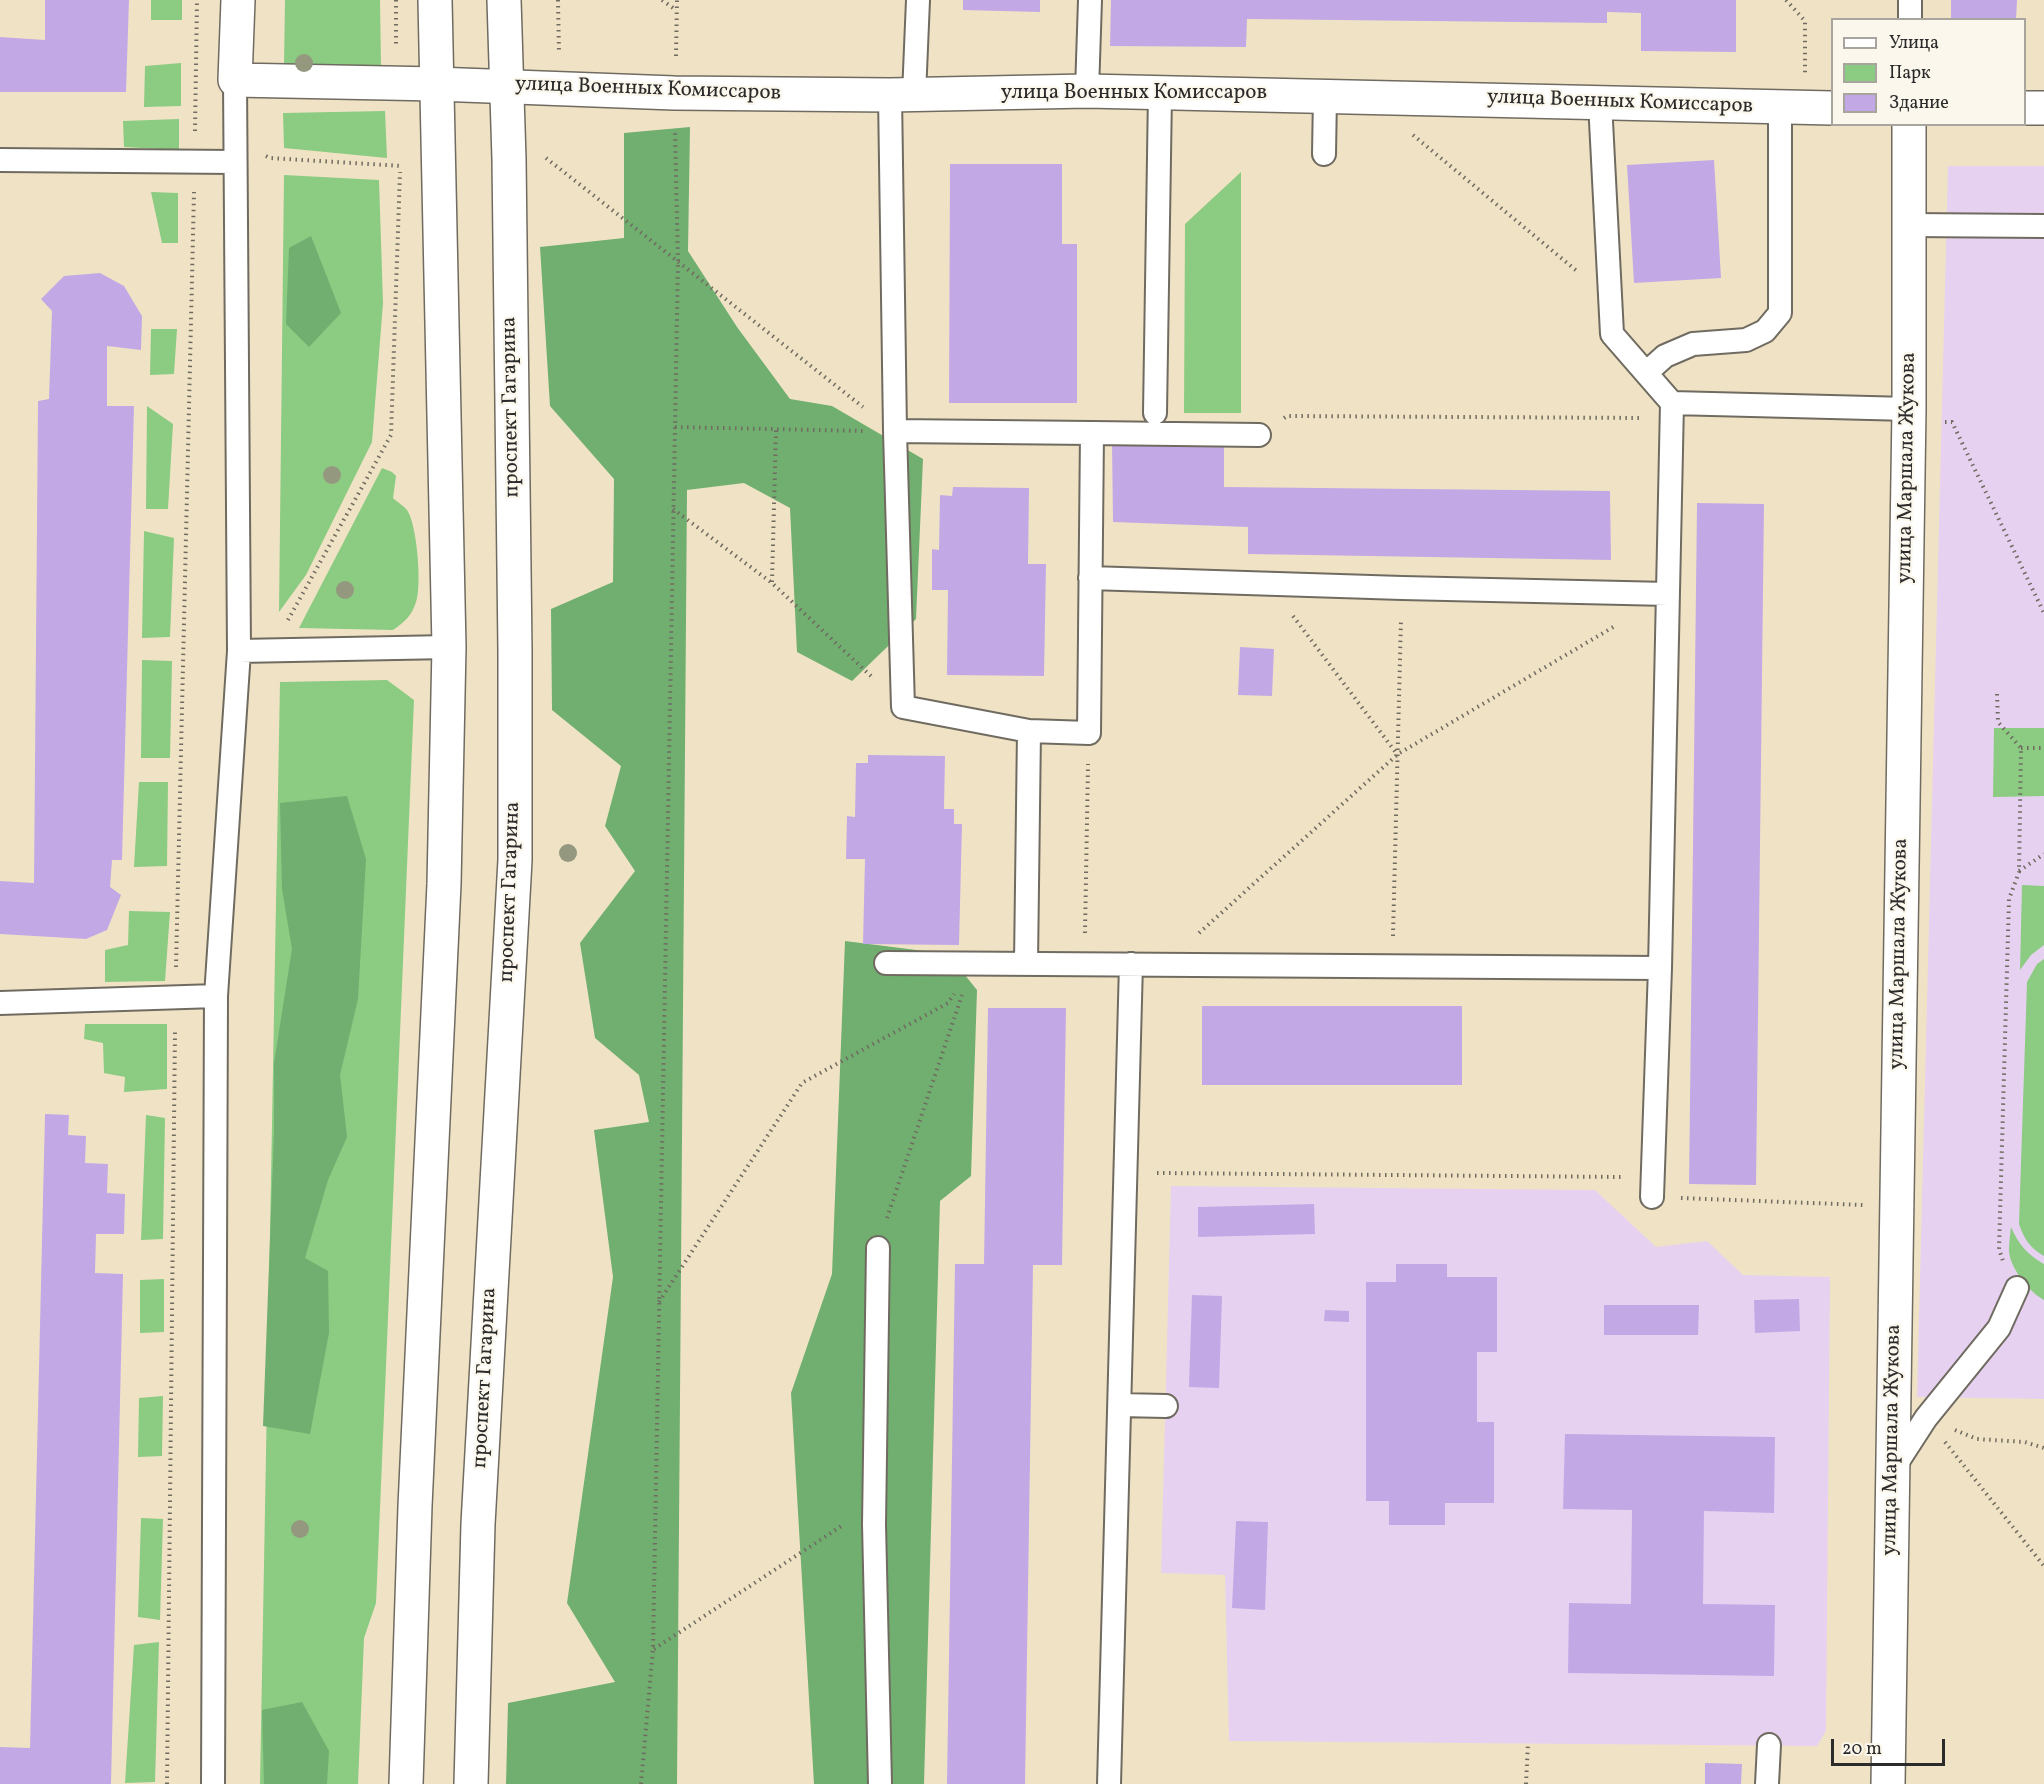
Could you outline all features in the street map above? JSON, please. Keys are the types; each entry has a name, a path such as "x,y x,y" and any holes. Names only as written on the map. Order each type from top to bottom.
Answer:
{"main road":[{"path":"235,80 238,0"},
{"path":"406,1784 416,1494 444,884 449,647 435,0"},
{"name":"проспект Гагарина","path":"471,1784 478,1524 515,860 509,159 504,0"},
{"name":"улица Военных Комиссаров","path":"235,80 506,86 674,93 902,95 1087,91 1806,108"},
{"path":"2026,108 2044,108"},
{"name":"улица Маршала Жукова","path":"1888,1784 1909,414 1909,126"}],"lane":[{"path":"918,0 902,95 895,431 903,707 1029,731 1089,733 1092,433"},
{"path":"1087,91 1090,0"},
{"path":"1910,0 1910,18"},
{"path":"213,1784 216,996 239,651 235,80"},
{"path":"1155,413 1160,93"},
{"path":"1324,154 1325,96"},
{"path":"1600,102 1612,334 1646,373 1672,410 1660,968 1652,1187"},
{"path":"1646,373 1665,356 1693,344 1746,340 1765,331 1780,313 1806,108"},
{"path":"0,160 235,162"},
{"path":"1909,225 2044,226"},
{"path":"1672,410 1909,414"},
{"path":"895,431 1259,435"},
{"path":"1090,578 1668,594"},
{"path":"239,651 449,647"},
{"path":"1026,963 1029,731"},
{"path":"886,963 1660,968"},
{"path":"1109,1784 1131,964"},
{"path":"0,1003 216,996"},
{"path":"878,1248 874,1524 880,1784"},
{"path":"1893,1470 1926,1418 1999,1328 2017,1288"},
{"path":"1120,1405 1166,1406"},
{"path":"1767,1784 1769,1745"}],"path":[{"path":"167,1784 176,997 197,0"},
{"path":"662,0 677,11"},
{"path":"641,1784 653,1649 678,261 674,93 677,0"},
{"path":"1786,0 1805,21 1806,108"},
{"path":"1413,134 1611,299"},
{"path":"542,155 895,431"},
{"path":"267,652 286,624 391,435 400,166"},
{"path":"1259,435 1287,416 1672,410"},
{"path":"1909,414 1952,422 2044,613"},
{"path":"675,427 895,431"},
{"path":"772,583 776,430"},
{"path":"673,509 772,583 903,707"},
{"path":"1290,585 1291,614 1398,754"},
{"path":"1392,967 1402,588"},
{"path":"1165,964 1398,754 1618,624"},
{"path":"1997,694 1998,722 2021,748 2019,872 2009,899 1999,1249 2005,1268 2017,1288"},
{"path":"1084,963 1089,733"},
{"path":"2021,748 2044,748"},
{"path":"2019,872 2044,854"},
{"path":"658,1303 802,1083 948,1003 973,963"},
{"path":"878,1248 973,963"},
{"path":"1126,1173 1652,1187 1867,1205"},
{"path":"1926,1418 1977,1439 2025,1442 2044,1448"},
{"path":"1926,1418 2044,1566"},
{"path":"653,1649 845,1524 874,1524"},
{"path":"1526,1784 1528,1743"}],"shaded area":[{"path":"1948,166 2044,166 2044,1399 1917,1397"},
{"path":"1171,1186 1595,1190 1656,1247 1707,1241 1743,1275 1830,1277 1826,1731 1817,1746 1229,1741 1225,1575 1161,1573"}],"green space":[{"path":"151,0 182,0 182,20 151,20"},
{"path":"285,0 380,0 381,68 284,66"},
{"path":"181,63 181,106 144,107 145,66"},
{"path":"385,111 387,158 284,148 283,113"},
{"path":"179,119 179,150 124,147 123,121"},
{"path":"690,127 688,251 737,327 790,399 832,406 923,459 916,619 852,681 797,652 790,508 744,483 687,490 677,1784 506,1784 508,1703 615,1682 567,1603 613,1277 594,1130 649,1122 639,1075 595,1038 580,943 635,871 605,826 621,766 552,710 551,609 613,582 614,479 550,406 540,247 624,238 624,133"},
{"path":"1241,172 1241,413 1184,413 1185,224"},
{"path":"284,175 379,180 383,303 372,442 306,575 279,612"},
{"path":"151,192 178,193 178,243 162,243"},
{"path":"311,236 341,313 309,347 286,324 289,248"},
{"path":"151,329 177,329 174,374 150,375"},
{"path":"147,406 173,424 168,509 146,509"},
{"path":"382,468 396,476 393,498 407,510 411,517 418,555 419,583 412,611 393,630 299,628"},
{"path":"144,531 174,538 170,637 142,638"},
{"path":"142,660 172,661 170,758 141,758"},
{"path":"387,680 414,700 376,1603 364,1638 358,1784 260,1784 280,682"},
{"path":"1994,728 2044,728 2044,796 1993,797"},
{"path":"139,782 168,782 167,866 134,867"},
{"path":"347,796 366,859 358,999 340,1075 347,1137 328,1180 305,1258 328,1271 329,1333 310,1434 263,1426 274,1132 274,1063 292,949 282,889 280,803"},
{"path":"2022,885 2044,886 2044,945 2031,955 2020,970"},
{"path":"129,911 170,912 165,981 105,982 105,950 128,945"},
{"path":"845,941 948,954 977,990 971,1176 940,1201 924,1784 814,1784 791,1393 832,1274"},
{"path":"2044,959 2044,1256 2028,1243 2019,1224 2027,982 2037,964"},
{"path":"85,1024 167,1024 167,1089 124,1092 125,1077 104,1073 103,1043 84,1039"},
{"path":"146,1115 165,1118 163,1239 141,1240"},
{"path":"2011,1227 2024,1248 2044,1264 2044,1300 2027,1285 2013,1265 2009,1251"},
{"path":"164,1279 164,1332 140,1333 140,1280"},
{"path":"163,1396 162,1456 138,1457 139,1398"},
{"path":"141,1518 163,1519 160,1620 138,1617"},
{"path":"159,1642 155,1782 125,1783 134,1645"},
{"path":"302,1702 329,1751 327,1784 264,1784 262,1710"}],"building":[{"path":"45,0 129,0 126,92 0,92 0,37 45,40"},
{"path":"963,0 1040,0 1040,12 963,10"},
{"path":"1111,0 1736,0 1736,52 1641,51 1641,13 1607,12 1607,23 1247,19 1246,47 1110,46"},
{"path":"1951,0 2017,0 2016,18 1951,18"},
{"path":"1714,160 1721,278 1634,283 1627,165"},
{"path":"950,164 1062,164 1062,244 1077,244 1077,403 949,403"},
{"path":"100,273 124,286 142,316 141,350 107,346 107,406 134,406 122,860 112,860 110,887 121,895 107,930 86,939 0,934 0,881 34,883 38,401 49,399 52,311 41,299 64,276"},
{"path":"1112,443 1224,444 1224,487 1610,491 1611,560 1248,554 1248,527 1113,522"},
{"path":"953,487 1029,488 1028,564 1046,564 1044,676 947,675 948,590 932,590 932,549 939,550 940,495 952,496"},
{"path":"1697,503 1764,504 1756,1185 1689,1184"},
{"path":"1240,647 1274,649 1272,696 1238,695"},
{"path":"868,755 945,756 944,809 954,809 954,824 962,824 959,945 863,944 865,859 846,859 847,816 855,817 856,763 868,763"},
{"path":"1202,1006 1462,1006 1462,1085 1202,1085"},
{"path":"988,1008 1066,1008 1062,1265 1033,1265 1025,1784 947,1784 955,1264 984,1264"},
{"path":"45,1114 69,1115 68,1135 86,1136 85,1163 108,1164 107,1193 125,1194 124,1234 96,1234 95,1273 123,1274 111,1784 0,1784 0,1747 30,1748"},
{"path":"1314,1204 1315,1234 1198,1237 1198,1207"},
{"path":"1396,1264 1447,1264 1447,1277 1497,1277 1497,1352 1477,1352 1477,1422 1494,1422 1494,1503 1445,1503 1445,1525 1389,1525 1389,1501 1366,1501 1366,1282 1396,1282"},
{"path":"1192,1295 1222,1296 1219,1388 1189,1387"},
{"path":"1799,1299 1800,1331 1755,1333 1754,1300"},
{"path":"1604,1305 1699,1305 1698,1335 1604,1335"},
{"path":"1325,1310 1349,1311 1349,1322 1324,1321"},
{"path":"1565,1434 1775,1437 1774,1513 1704,1511 1703,1604 1775,1605 1774,1676 1568,1673 1569,1603 1631,1604 1632,1510 1563,1509"},
{"path":"1236,1521 1268,1522 1265,1610 1232,1608"},
{"path":"1705,1763 1742,1764 1741,1784 1705,1784"}]}
